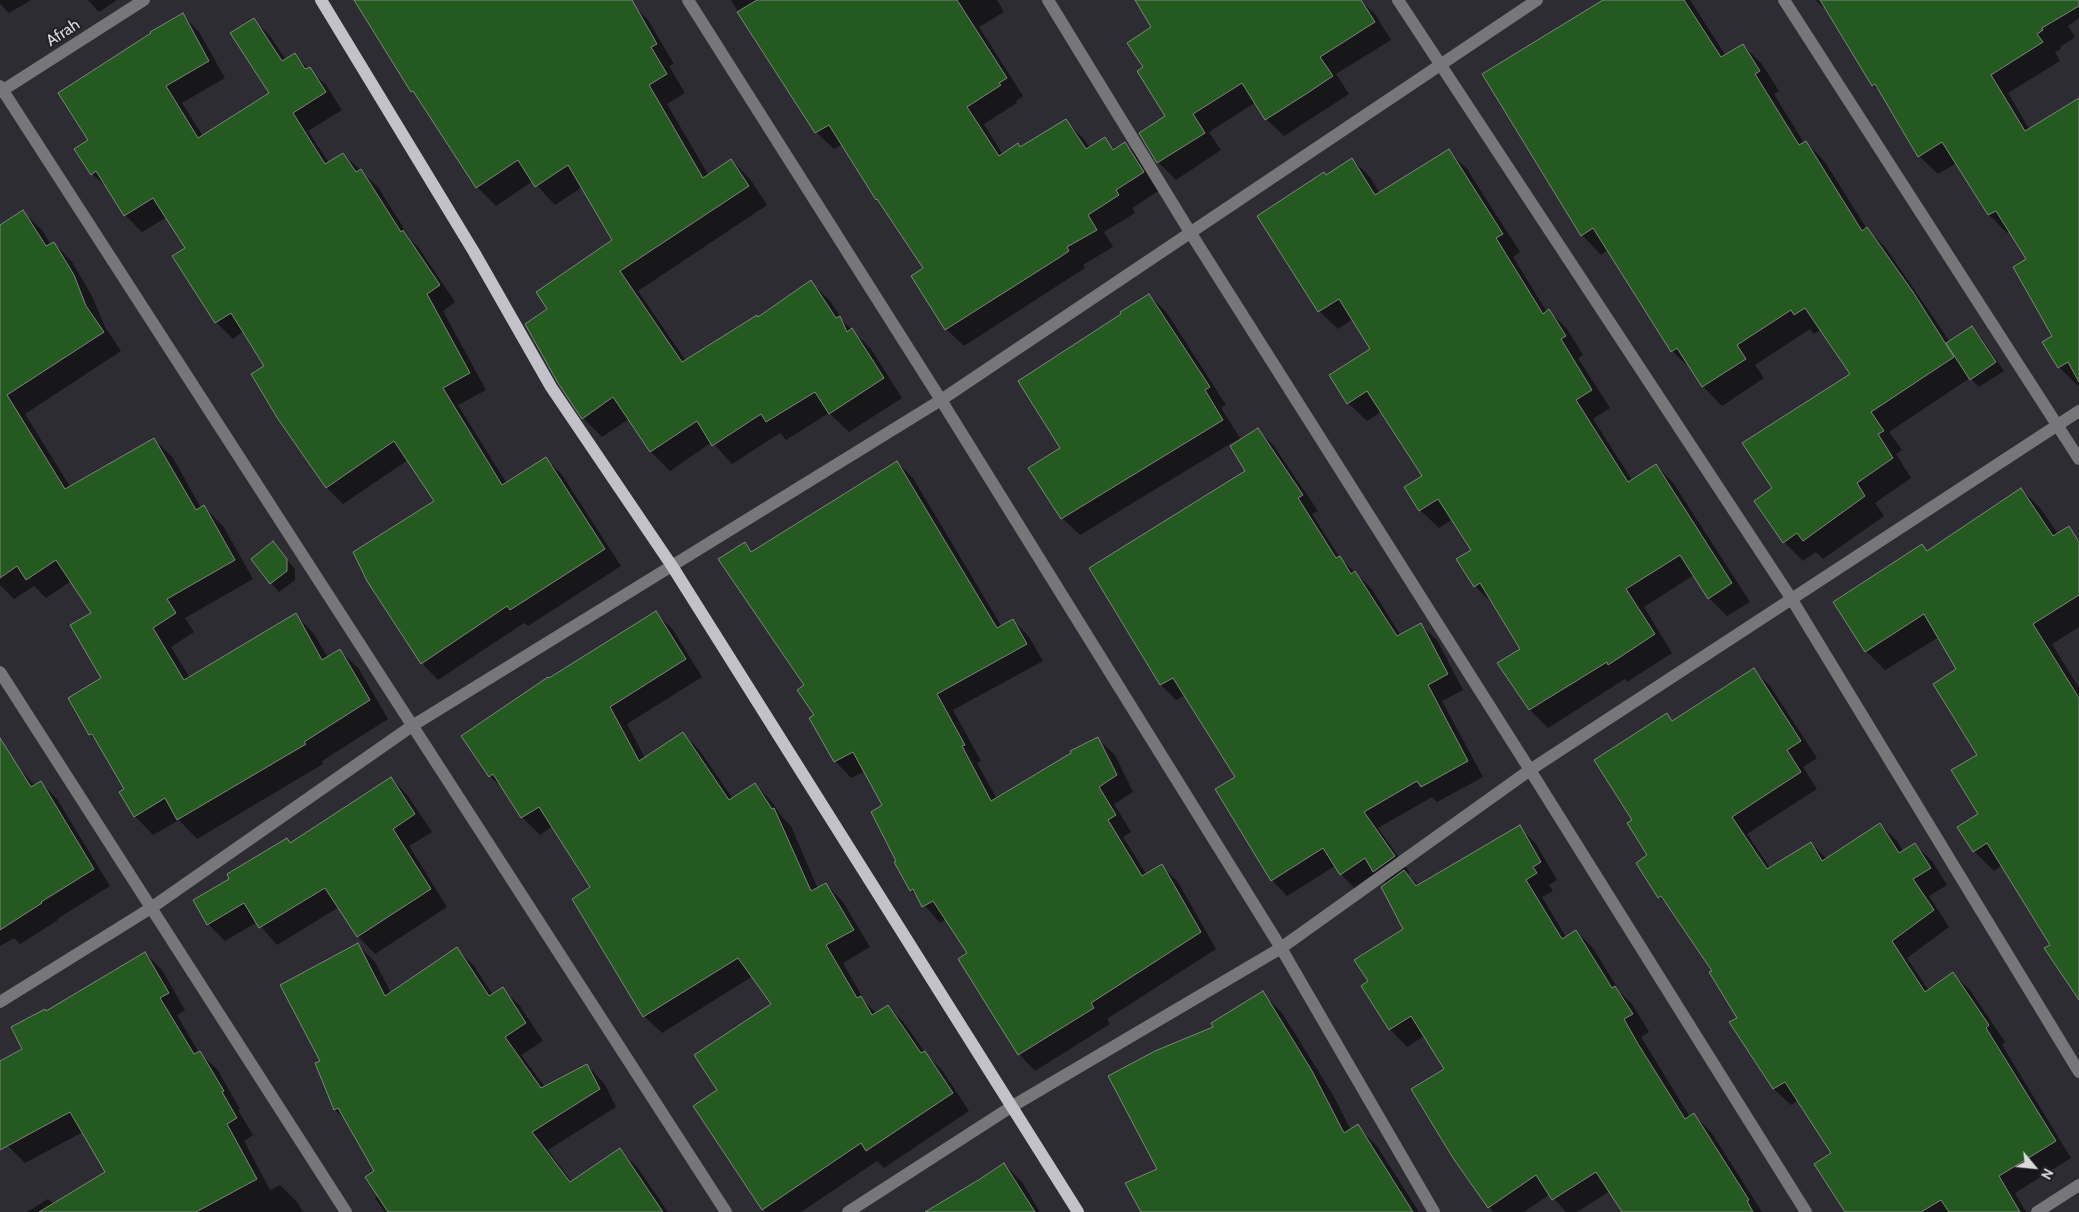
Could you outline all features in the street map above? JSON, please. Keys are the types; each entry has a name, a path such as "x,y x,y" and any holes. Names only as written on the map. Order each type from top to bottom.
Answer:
{"main road":[{"path":"321,0 474,252 551,387 672,566 1078,1212"}],"street":[{"name":"Afrah","path":"1,90 144,0"},
{"path":"688,0 941,400 1281,948 1434,1212"},
{"path":"1048,0 1190,232 1530,770 1806,1212"},
{"path":"1398,0 1791,598 2079,1072"},
{"path":"0,1002 151,908 412,726 941,400 1537,0"},
{"path":"1784,0 2059,425 2079,459"},
{"path":"1,90 726,1212"},
{"path":"848,1212 1011,1107 1281,948 1530,770 2079,411"},
{"path":"0,672 346,1212"},
{"path":"2037,1212 2079,1185"}],"building":[{"path":"354,0 632,0 657,44 651,47 667,74 649,85 703,178 731,159 749,186 620,271 682,362 757,315 758,317 811,280 836,318 840,316 847,332 852,328 884,378 829,414 815,392 766,422 761,414 712,446 697,421 650,452 613,397 582,419 558,383 525,324 547,309 536,292 612,240 568,165 535,187 518,160 476,188 413,91 411,92"},
{"path":"757,0 957,0 1007,78 999,83 1001,85 967,107 999,156 1018,143 1020,147 1066,119 1086,149 1105,137 1113,150 1125,142 1144,172 1116,190 1119,195 1088,215 1097,230 1067,247 1069,251 945,330 911,276 923,268 876,200 829,125 815,133 737,12"},
{"path":"1135,0 1361,0 1375,22 1320,57 1333,76 1306,94 1265,120 1242,83 1193,114 1205,133 1157,163 1139,133 1165,116 1137,71 1143,67 1127,43 1151,27"},
{"path":"1603,0 1684,0 1721,57 1743,44 1760,71 1755,74 1799,145 1806,141 1862,231 1867,227 1913,292 1954,357 1871,412 1884,431 1878,434 1893,458 1857,483 1865,496 1803,541 1797,533 1783,543 1754,501 1772,488 1742,443 1850,374 1805,308 1794,315 1791,310 1737,345 1746,359 1702,387 1677,348 1671,352 1593,228 1581,236 1482,74"},
{"path":"1820,0 2079,0 2079,6 2042,28 2043,30 2037,34 2043,42 1991,75 2025,131 2079,98 2079,382 2068,362 2058,368 2042,342 2052,336 2013,267 2026,259 1996,211 1988,215 1942,142 1918,157 1875,84 1872,86"},
{"path":"183,13 209,61 166,86 198,138 269,93 230,33 254,18 282,61 295,53 305,69 310,67 326,92 293,113 325,164 343,153 356,172 361,169 401,232 403,230 440,285 427,294 470,373 443,388 502,485 546,457 605,549 510,610 507,606 421,664 367,581 353,552 434,501 394,441 326,488 278,419 251,374 264,366 231,313 215,323 172,256 185,248 153,198 124,216 96,171 91,175 74,149 88,140 58,93 150,32"},
{"path":"1449,149 1503,234 1496,238 1543,314 1549,309 1566,336 1561,339 1592,390 1576,400 1628,482 1656,464 1732,583 1708,599 1680,555 1626,589 1655,634 1608,665 1607,662 1529,710 1497,663 1520,649 1480,583 1474,587 1456,559 1471,550 1438,499 1419,511 1404,487 1422,476 1367,391 1347,404 1329,375 1370,349 1339,299 1318,312 1257,216 1324,172 1326,175 1352,158 1375,195"},
{"path":"23,210 46,246 54,242 74,275 86,306 104,332 7,395 65,489 154,438 196,510 204,505 235,560 167,599 176,613 153,628 184,680 296,613 322,660 340,649 370,700 304,742 306,744 177,820 165,798 134,817 119,792 124,789 92,734 89,735 68,698 101,678 70,625 91,613 56,560 26,580 17,566 0,578 0,225"},
{"path":"1149,294 1210,387 1205,390 1223,420 1061,519 1028,468 1060,448 1018,381"},
{"path":"1972,326 1996,362 1970,380 1946,343"},
{"path":"1258,428 1303,495 1298,498 1336,558 1340,556 1351,574 1355,571 1397,636 1421,623 1448,674 1428,685 1468,761 1421,787 1417,781 1364,812 1395,856 1373,872 1365,858 1340,875 1323,848 1271,881 1215,789 1235,777 1173,678 1160,685 1089,568 1245,471 1230,446"},
{"path":"897,461 997,628 1013,619 1027,644 937,694 965,745 962,746 991,801 1071,753 1070,751 1098,737 1117,775 1099,787 1116,815 1108,820 1142,876 1162,864 1201,932 1091,1003 1094,1008 1018,1055 958,959 967,953 933,901 922,907 913,889 910,891 894,862 896,861 871,812 882,805 853,752 834,762 809,718 814,715 797,690 804,685 718,559 745,542 751,552"},
{"path":"2021,488 2053,536 2069,526 2079,542 2079,595 2033,624 2079,698 2079,1000 2044,948 2050,945 1987,843 1973,852 1957,827 1978,814 1951,770 1977,755 1933,684 1956,669 1924,614 1865,652 1833,602 1922,544 1927,551"},
{"path":"273,541 287,559 287,571 270,584 251,559"},
{"path":"656,611 686,659 610,707 639,761 683,732 729,800 755,783 772,809 774,808 811,891 826,883 854,930 826,945 857,998 861,996 872,1015 888,1005 921,1053 925,1051 953,1093 866,1151 861,1143 762,1210 693,1106 717,1090 694,1055 771,1004 738,958 643,1017 572,899 590,887 539,807 521,818 493,774 489,777 461,736 548,677"},
{"path":"1754,668 1801,741 1787,750 1801,772 1732,817 1767,869 1811,842 1822,861 1880,823 1899,853 1915,843 1931,868 1913,879 1934,910 1892,941 1925,992 1953,972 1989,1025 1986,1028 2056,1141 1999,1176 2020,1212 1949,1212 1941,1200 1921,1212 1845,1212 1814,1164 1831,1153 1785,1082 1773,1089 1729,1022 1737,1018 1709,972 1712,971 1661,896 1658,898 1636,863 1647,855 1627,823 1632,820 1594,760 1667,713 1672,721"},
{"path":"0,738 31,787 41,781 94,869 0,930"},
{"path":"391,777 415,814 393,829 431,889 357,937 325,888 259,928 244,903 207,925 193,900 229,879 227,874 287,838 290,843"},
{"path":"1520,825 1541,862 1533,867 1537,873 1526,880 1562,939 1576,930 1612,988 1615,986 1633,1014 1624,1019 1638,1044 1685,1119 1694,1113 1749,1200 1747,1201 1753,1212 1622,1212 1596,1172 1552,1200 1536,1175 1488,1208 1453,1158 1411,1089 1444,1069 1411,1016 1389,1030 1361,986 1368,981 1354,960 1403,929 1381,887 1404,870 1416,886"},
{"path":"358,943 385,996 457,947 489,996 503,987 526,1023 505,1037 541,1088 587,1064 600,1089 532,1132 570,1182 620,1148 663,1212 388,1212 365,1177 374,1171 338,1108 334,1110 315,1063 320,1061 280,985"},
{"path":"145,952 169,993 160,998 194,1054 200,1051 224,1091 222,1092 237,1118 227,1124 257,1179 196,1212 39,1212 105,1172 70,1112 0,1150 0,1061 22,1049 11,1027 45,1009 46,1011"},
{"path":"1263,991 1312,1071 1344,1133 1358,1124 1413,1212 1141,1212 1125,1183 1157,1169 1108,1076 1155,1051 1213,1027 1211,1023"},
{"path":"1004,1163 1035,1212 925,1212 980,1179"}]}
